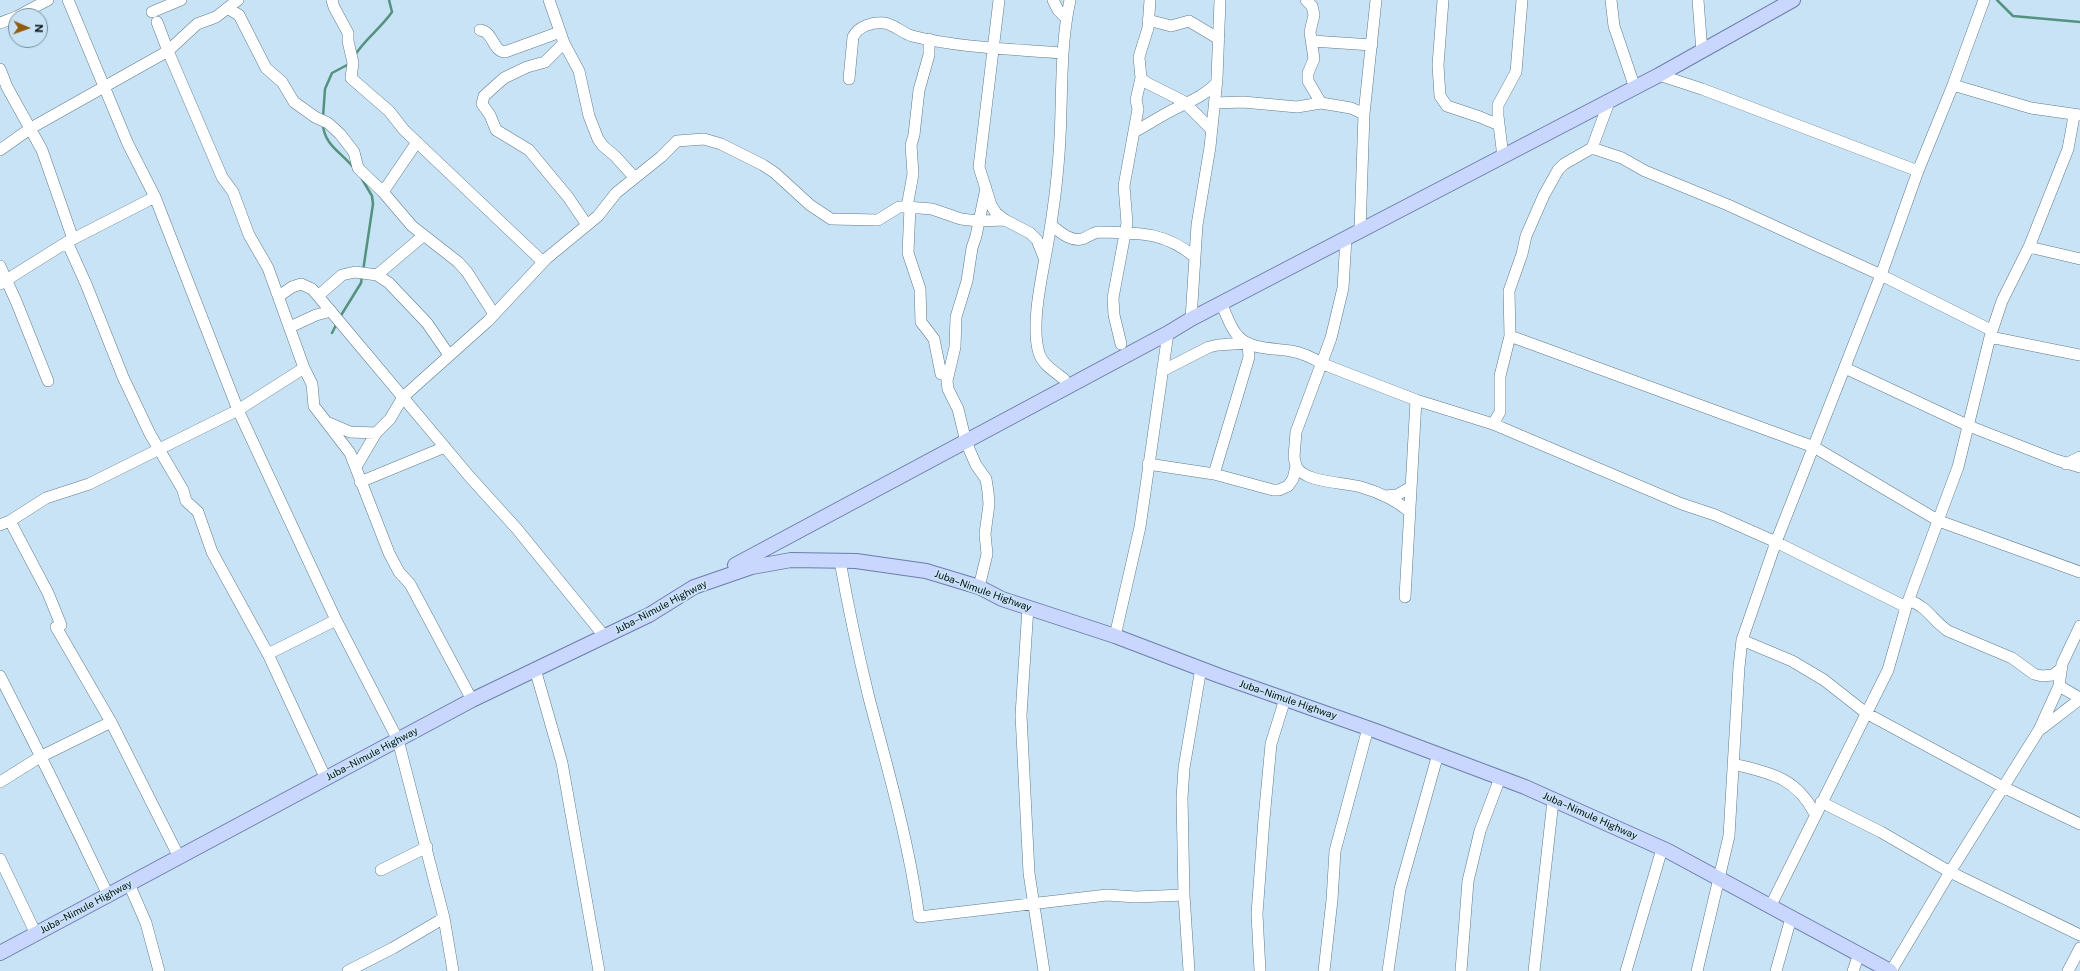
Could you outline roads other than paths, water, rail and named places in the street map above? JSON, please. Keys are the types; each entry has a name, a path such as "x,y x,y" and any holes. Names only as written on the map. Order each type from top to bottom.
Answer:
{"main road":[{"path":"694,587 1168,334 1191,319 1221,303 1660,75 1792,0"},
{"name":"Juba–Nimule Highway","path":"0,953 472,700 649,614 694,587 752,567 791,560 856,561 926,571 979,587 1002,599 1115,636 1438,754 1539,793 1553,801 1561,802 1662,849 1720,878 1770,907 1890,971"}],"street":[{"path":"33,8 48,0"},
{"path":"68,0 103,87 128,144 154,197 238,410 336,620 398,740 427,847 444,918 452,971"},
{"path":"152,12 181,0"},
{"path":"332,0 348,33 348,41 353,63 351,78 389,111 417,142 543,262"},
{"path":"549,0 562,37 579,71 589,116 598,139 634,177"},
{"path":"999,0 992,47 979,167 991,205 996,213 1005,220 1030,233 1037,240 1045,260"},
{"path":"1053,0 1058,10 1066,18"},
{"path":"1064,379 1044,363 1039,354 1037,321 1051,225 1059,153 1063,53 1066,18 1070,0"},
{"path":"1121,344 1114,316 1113,298 1127,223 1124,186 1128,157 1138,109 1136,95 1140,78 1139,57 1146,35 1150,0"},
{"path":"1191,319 1197,225 1212,130 1217,83 1220,0"},
{"path":"1306,0 1314,10 1310,32 1314,59 1308,73 1308,81 1321,104"},
{"path":"1360,230 1364,114 1376,0"},
{"path":"1443,0 1438,65 1440,96 1447,106 1499,125"},
{"path":"1503,157 1498,105 1516,72 1522,0"},
{"path":"1611,0 1614,26 1635,88"},
{"path":"1698,0 1702,52"},
{"path":"1697,971 1729,836 1738,667 1742,640 1776,542 1881,275 1918,171 1953,85 1984,0"},
{"path":"0,150 30,128 168,51 197,24 216,16 232,3 266,68 282,82 294,102 315,117 328,123 340,134 354,152 358,168 383,192 412,226 458,262 467,272 494,314"},
{"path":"1148,20 1171,26 1189,22 1219,39"},
{"path":"157,22 222,177 233,192 248,235 268,268 304,368 312,384 314,406 341,439 356,467 360,482 389,553 399,572 410,584 472,700"},
{"path":"849,79 853,37 859,29 876,23 885,23 911,36 929,39 992,47 1063,53"},
{"path":"480,30 486,31 490,35 496,48 505,52 562,37"},
{"path":"562,37 545,62 527,67 504,78 484,96 482,104 490,115 496,130 529,150 568,197 587,225"},
{"path":"929,39 929,55 919,90 912,145 913,174 909,207 908,253 920,289 921,322 934,339 941,374"},
{"path":"1312,41 1372,45"},
{"path":"0,69 7,87 42,150 70,241 123,377 150,434 183,490 186,501 198,512 212,552 268,654 326,779"},
{"path":"1660,75 1702,89 1918,171"},
{"path":"1140,78 1187,104 1212,130"},
{"path":"1134,132 1208,92 1217,83"},
{"path":"1770,907 1888,670 1907,603 1958,467 1969,426 1989,332 2028,248 2068,149 2077,115 2031,108 1953,85"},
{"path":"1493,424 1500,412 1500,376 1510,336 1509,291 1522,254 1526,236 1554,176 1564,164 1592,148 1609,102"},
{"path":"1215,103 1249,103 1297,107 1321,104 1351,108 1364,114"},
{"path":"356,467 376,433 390,419 403,396 494,314 543,262 598,216 616,194 634,177 661,157 677,141 704,139 721,144 763,165 775,173 810,206 831,219 878,220 899,207 909,207 932,209 961,219 978,221 1005,220"},
{"path":"383,192 417,142"},
{"path":"1592,148 1622,158 1645,171 1728,205 1881,275 1989,332 2080,355"},
{"path":"979,587 987,554 984,534 989,504 986,479 976,466 966,442 958,409 948,389 946,381 955,347 956,317 967,281 972,248 986,188"},
{"path":"3,282 70,241 154,197"},
{"path":"1051,225 1063,234 1074,239 1081,239 1092,233 1099,232 1157,236 1174,242 1195,257"},
{"path":"377,275 423,236"},
{"path":"1346,238 1343,288 1332,338 1296,432 1294,457 1296,466 1304,475 1316,479 1349,484 1385,496 1402,505 1410,512"},
{"path":"2028,248 2080,259"},
{"path":"0,266 3,282 16,301 48,381"},
{"path":"318,296 342,275 356,272 377,275 388,283 428,323 449,355"},
{"path":"279,296 292,287 301,284 312,289 445,447 517,529 605,637"},
{"path":"1221,303 1236,335 1248,343 1260,347 1292,351 1309,356 1323,364 1416,400 1493,424 1593,468 1682,504 1715,515 1907,603 1922,606 1940,626 1948,631 2012,658 2034,674 2042,676 2053,675 2062,668"},
{"path":"290,327 316,315 331,311"},
{"path":"1115,636 1140,527 1168,334"},
{"path":"1510,336 1814,447 1939,521 2080,572"},
{"path":"1162,371 1209,347 1226,344 1248,343"},
{"path":"1214,474 1249,357 1248,343"},
{"path":"179,857 59,626 48,593 5,523 46,498 88,484 238,410 304,368"},
{"path":"1845,368 1969,426 2066,464 2080,467"},
{"path":"1405,598 1416,400"},
{"path":"325,421 350,432 376,433"},
{"path":"360,482 445,447"},
{"path":"2066,464 2080,457"},
{"path":"1148,464 1214,474 1273,490 1279,490 1293,483 1316,479"},
{"path":"1288,486 1296,466"},
{"path":"1385,496 1397,495 1411,487"},
{"path":"840,561 869,697 902,822 914,883 918,917 1107,895 1136,897 1184,895"},
{"path":"1028,607 1021,715 1029,872 1044,971"},
{"path":"268,654 336,620"},
{"path":"1890,971 2039,730 2059,686 2062,668 2080,626"},
{"path":"1742,640 1792,661 1824,680 1866,712 2003,787 2080,824"},
{"path":"1189,971 1184,895 1182,798 1184,768 1201,668"},
{"path":"535,669 562,762 599,971"},
{"path":"0,676 22,716 40,757 60,794 108,895"},
{"path":"2039,730 2080,698 2059,686"},
{"path":"1260,971 1257,914 1271,744 1285,699"},
{"path":"0,782 40,757 110,722"},
{"path":"1324,971 1332,900 1335,851 1339,831 1368,728"},
{"path":"1388,971 1400,889 1438,754"},
{"path":"1734,764 1775,774 1784,778 1812,808 1815,814"},
{"path":"1462,971 1468,881 1480,831 1500,778"},
{"path":"1534,971 1553,801"},
{"path":"1821,802 1881,832 1950,872 2080,935"},
{"path":"381,870 427,847"},
{"path":"1626,971 1662,849"},
{"path":"0,859 36,934"},
{"path":"129,884 146,923 159,971"},
{"path":"348,971 393,948 444,918"},
{"path":"1776,971 1791,918"},
{"path":"2068,971 2080,948"},
{"path":"1853,971 1859,954"}],"waterway":[{"path":"355,55 392,12 389,0"},
{"path":"1997,0 2013,16 2080,22"},
{"path":"323,117 325,89 332,73 349,64"},
{"path":"323,124 326,137 330,143 353,167"},
{"path":"362,179 372,196 373,204 363,271"},
{"path":"340,317 361,283 362,276"},
{"path":"332,333 337,323"}]}
